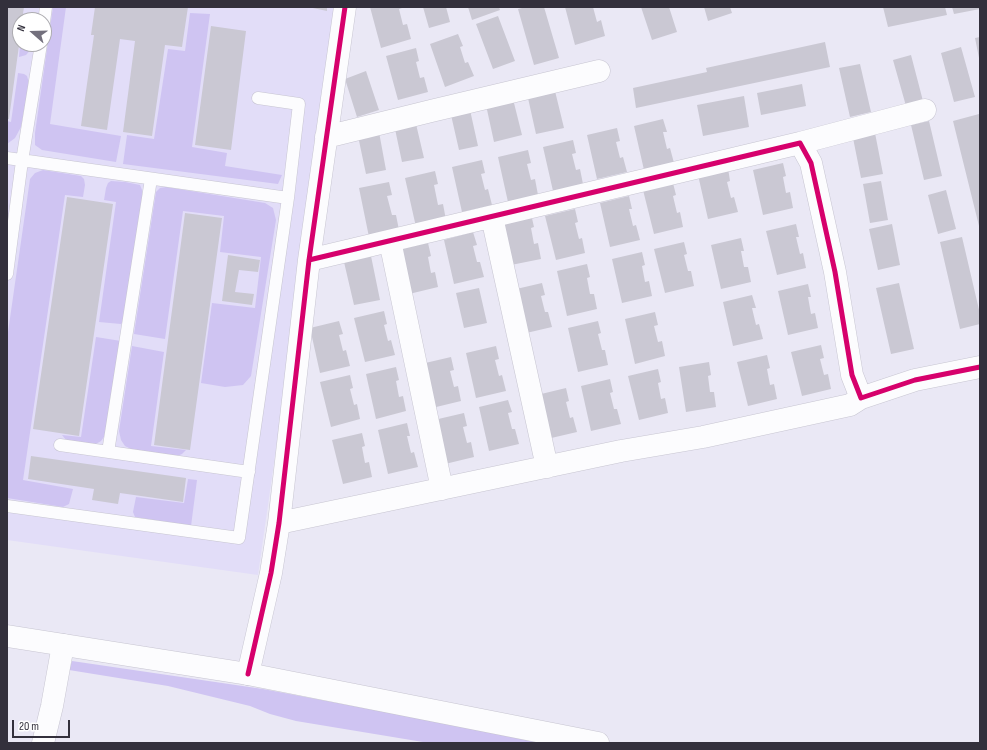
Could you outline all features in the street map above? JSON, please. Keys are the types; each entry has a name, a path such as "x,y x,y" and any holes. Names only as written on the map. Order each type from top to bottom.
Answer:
{"street":[{"path":"248,674 271,573 279,523 309,260 345,7"},
{"path":"326,137 599,72"},
{"path":"309,260 800,143 924,110"},
{"path":"800,143 811,163 835,272 852,375 861,398"},
{"path":"492,217 547,467"},
{"path":"390,241 442,489"},
{"path":"279,523 621,451 703,437 850,405 861,398 915,380 980,367"},
{"path":"7,636 248,674 598,743"},
{"path":"43,743 52,706 63,644"}],"lane":[{"path":"7,274 39,52"},
{"path":"7,506 239,538 288,198 299,104 258,98"},
{"path":"7,158 288,198"},
{"path":"108,452 151,179"},
{"path":"60,445 249,472"}],"shaded area":[{"path":"7,7 339,7 258,575 7,540"},
{"path":"53,7 66,7 50,124 121,136 116,162 42,150 35,145 35,133 47,52 52,52"},
{"path":"190,13 210,14 192,147 227,153 225,166 282,175 278,184 123,164 127,135 154,139 168,49 185,51"},
{"path":"19,52 29,52 26,55 19,57"},
{"path":"18,73 27,76 29,83 21,127 15,138 7,144 7,121 11,122"},
{"path":"43,170 81,176 84,179 85,185 83,197 65,195 23,480 73,489 69,504 63,507 7,498 7,339 30,179 35,173"},
{"path":"111,181 140,185 142,190 125,320 121,324 99,322 116,202 104,200 106,188 108,183"},
{"path":"166,187 265,203 273,208 276,220 251,376 243,385 225,387 201,383 212,303 255,308 261,257 220,252 224,216 183,211 165,339 134,334 156,192 160,188"},
{"path":"96,337 121,341 106,434 101,441 94,445 69,441 62,435 81,437"},
{"path":"132,346 164,352 151,446 186,450 182,454 175,457 131,449 125,446 121,440 119,431"},
{"path":"188,479 197,480 191,526 135,517 133,512 136,497 184,503"},
{"path":"72,661 263,689 550,743 429,743 296,721 270,714 250,706 168,686 69,670"}],"building":[{"path":"7,7 24,7 23,12 12,12 12,52 18,52 9,119 7,119"},
{"path":"95,7 188,7 182,47 165,45 152,136 123,132 135,41 120,39 107,130 81,126 94,35 91,35"},
{"path":"308,7 327,7 327,11"},
{"path":"370,7 402,7 399,9 403,25 407,24 411,39 381,48"},
{"path":"423,7 446,7 450,22 429,28"},
{"path":"468,7 499,7 500,10 472,20"},
{"path":"526,7 544,7 559,58 534,65 518,9"},
{"path":"565,7 593,7 597,22 601,20 605,36 575,45"},
{"path":"641,7 669,7 677,32 652,40"},
{"path":"704,7 730,7 732,13 708,21"},
{"path":"883,7 945,7 947,15 888,27"},
{"path":"952,7 980,7 980,9 954,14"},
{"path":"498,16 515,61 493,69 476,24"},
{"path":"211,26 246,31 231,150 195,145"},
{"path":"458,34 463,46 460,47 465,63 468,62 474,76 445,87 430,44"},
{"path":"980,37 980,58 979,58 975,38"},
{"path":"825,42 830,67 636,108 633,88 707,72 706,68"},
{"path":"961,47 975,97 954,102 941,53"},
{"path":"416,48 419,61 416,62 420,78 424,77 428,92 398,100 386,56"},
{"path":"911,55 923,101 906,106 893,60"},
{"path":"860,64 871,112 850,117 839,68"},
{"path":"366,71 379,110 357,117 345,79"},
{"path":"802,84 806,106 761,115 757,93"},
{"path":"555,91 564,128 536,134 528,98"},
{"path":"744,96 749,127 703,136 697,105"},
{"path":"513,99 522,135 494,142 486,105"},
{"path":"470,110 478,146 459,150 451,115"},
{"path":"979,114 980,119 979,226 953,121"},
{"path":"663,119 667,132 663,132 667,149 670,148 674,163 644,170 634,126"},
{"path":"929,121 942,176 924,180 911,125"},
{"path":"416,124 424,158 402,162 395,129"},
{"path":"617,128 620,141 616,142 620,158 623,157 627,172 597,179 587,135"},
{"path":"379,132 386,170 366,174 358,136"},
{"path":"875,133 883,174 861,178 853,138"},
{"path":"573,140 576,153 572,154 576,170 580,169 583,184 553,191 543,147"},
{"path":"528,150 531,163 527,164 531,180 535,179 538,195 508,202 498,157"},
{"path":"482,160 485,173 481,174 485,190 488,189 492,205 462,212 452,167"},
{"path":"783,163 786,176 783,177 786,193 790,192 793,208 763,215 753,170"},
{"path":"728,168 730,181 727,182 731,198 734,197 738,212 708,219 698,175"},
{"path":"435,171 438,184 434,185 438,205 443,204 446,220 416,227 405,178"},
{"path":"881,181 888,220 870,223 863,184"},
{"path":"389,182 392,195 387,196 392,215 396,215 399,230 369,237 359,188"},
{"path":"673,183 676,195 673,196 677,213 680,212 683,227 654,234 643,190"},
{"path":"946,190 956,229 938,234 928,195"},
{"path":"629,196 632,209 629,209 633,226 636,225 640,240 610,247 600,203"},
{"path":"67,197 113,204 79,436 33,429"},
{"path":"575,209 578,222 575,223 579,239 582,238 585,253 556,260 545,216"},
{"path":"185,213 222,218 190,450 154,445"},
{"path":"531,214 534,227 531,228 534,244 538,243 541,259 511,265 501,221"},
{"path":"796,224 799,237 796,237 800,254 803,253 806,268 777,275 766,231"},
{"path":"892,224 900,265 878,270 869,229"},
{"path":"473,232 477,245 473,246 477,262 480,262 484,277 454,284 444,240"},
{"path":"962,237 980,314 980,324 960,329 940,242"},
{"path":"741,238 744,251 741,251 744,267 748,267 751,282 721,289 711,245"},
{"path":"684,242 687,254 684,255 688,271 691,271 694,286 665,293 654,249"},
{"path":"428,243 431,256 428,257 431,273 435,272 438,287 409,294 398,250"},
{"path":"642,252 645,265 642,266 645,282 649,281 652,296 622,303 612,259"},
{"path":"228,255 260,260 258,272 239,270 235,292 254,294 252,305 222,301"},
{"path":"371,256 380,300 354,305 344,262"},
{"path":"587,264 590,277 587,278 590,294 594,294 597,309 567,316 557,271"},
{"path":"542,283 545,295 541,296 545,312 548,312 552,327 522,334 512,290"},
{"path":"899,283 914,349 891,354 876,288"},
{"path":"808,284 811,297 808,297 811,314 815,313 818,328 788,335 778,291"},
{"path":"479,288 487,323 464,328 456,293"},
{"path":"752,295 756,308 752,308 756,325 759,324 763,339 733,346 723,302"},
{"path":"384,311 387,324 384,325 388,341 391,340 395,355 365,362 354,318"},
{"path":"655,312 658,325 654,326 658,342 662,341 665,356 635,364 625,319"},
{"path":"339,321 343,334 339,335 343,351 346,350 350,366 320,373 310,328"},
{"path":"598,321 601,333 598,334 602,350 605,350 608,365 578,372 568,328"},
{"path":"821,345 824,358 820,359 824,375 828,374 831,389 802,396 791,352"},
{"path":"496,346 499,359 495,360 499,376 502,375 506,391 476,398 466,353"},
{"path":"767,355 770,368 767,369 770,385 774,384 777,399 748,406 737,362"},
{"path":"451,357 454,370 450,371 454,387 458,386 461,401 432,408 421,364"},
{"path":"709,362 711,375 708,376 710,392 714,392 716,407 686,412 679,367"},
{"path":"396,367 399,380 396,381 399,397 403,396 406,411 376,419 366,374"},
{"path":"658,369 661,382 658,383 661,399 665,398 668,413 639,420 628,376"},
{"path":"350,375 353,388 350,389 354,405 357,404 360,419 331,427 320,382"},
{"path":"610,379 613,392 610,393 614,409 617,409 621,424 591,431 581,386"},
{"path":"566,388 569,401 566,402 570,418 573,417 577,432 547,439 537,395"},
{"path":"508,400 512,412 508,413 512,429 515,429 519,444 489,451 479,407"},
{"path":"464,413 467,426 463,427 467,443 471,442 474,457 445,464 434,420"},
{"path":"407,423 410,436 407,436 411,453 414,452 418,467 388,474 378,430"},
{"path":"362,433 365,446 362,447 365,463 369,462 372,477 343,484 332,440"},
{"path":"31,456 186,478 183,502 120,493 118,504 92,500 94,489 28,479"}],"cycle path":[{"path":"248,674 271,573 279,523 309,260 345,7"},
{"path":"309,260 800,143 811,163 835,272 852,375 861,398 915,380 980,367"}]}
